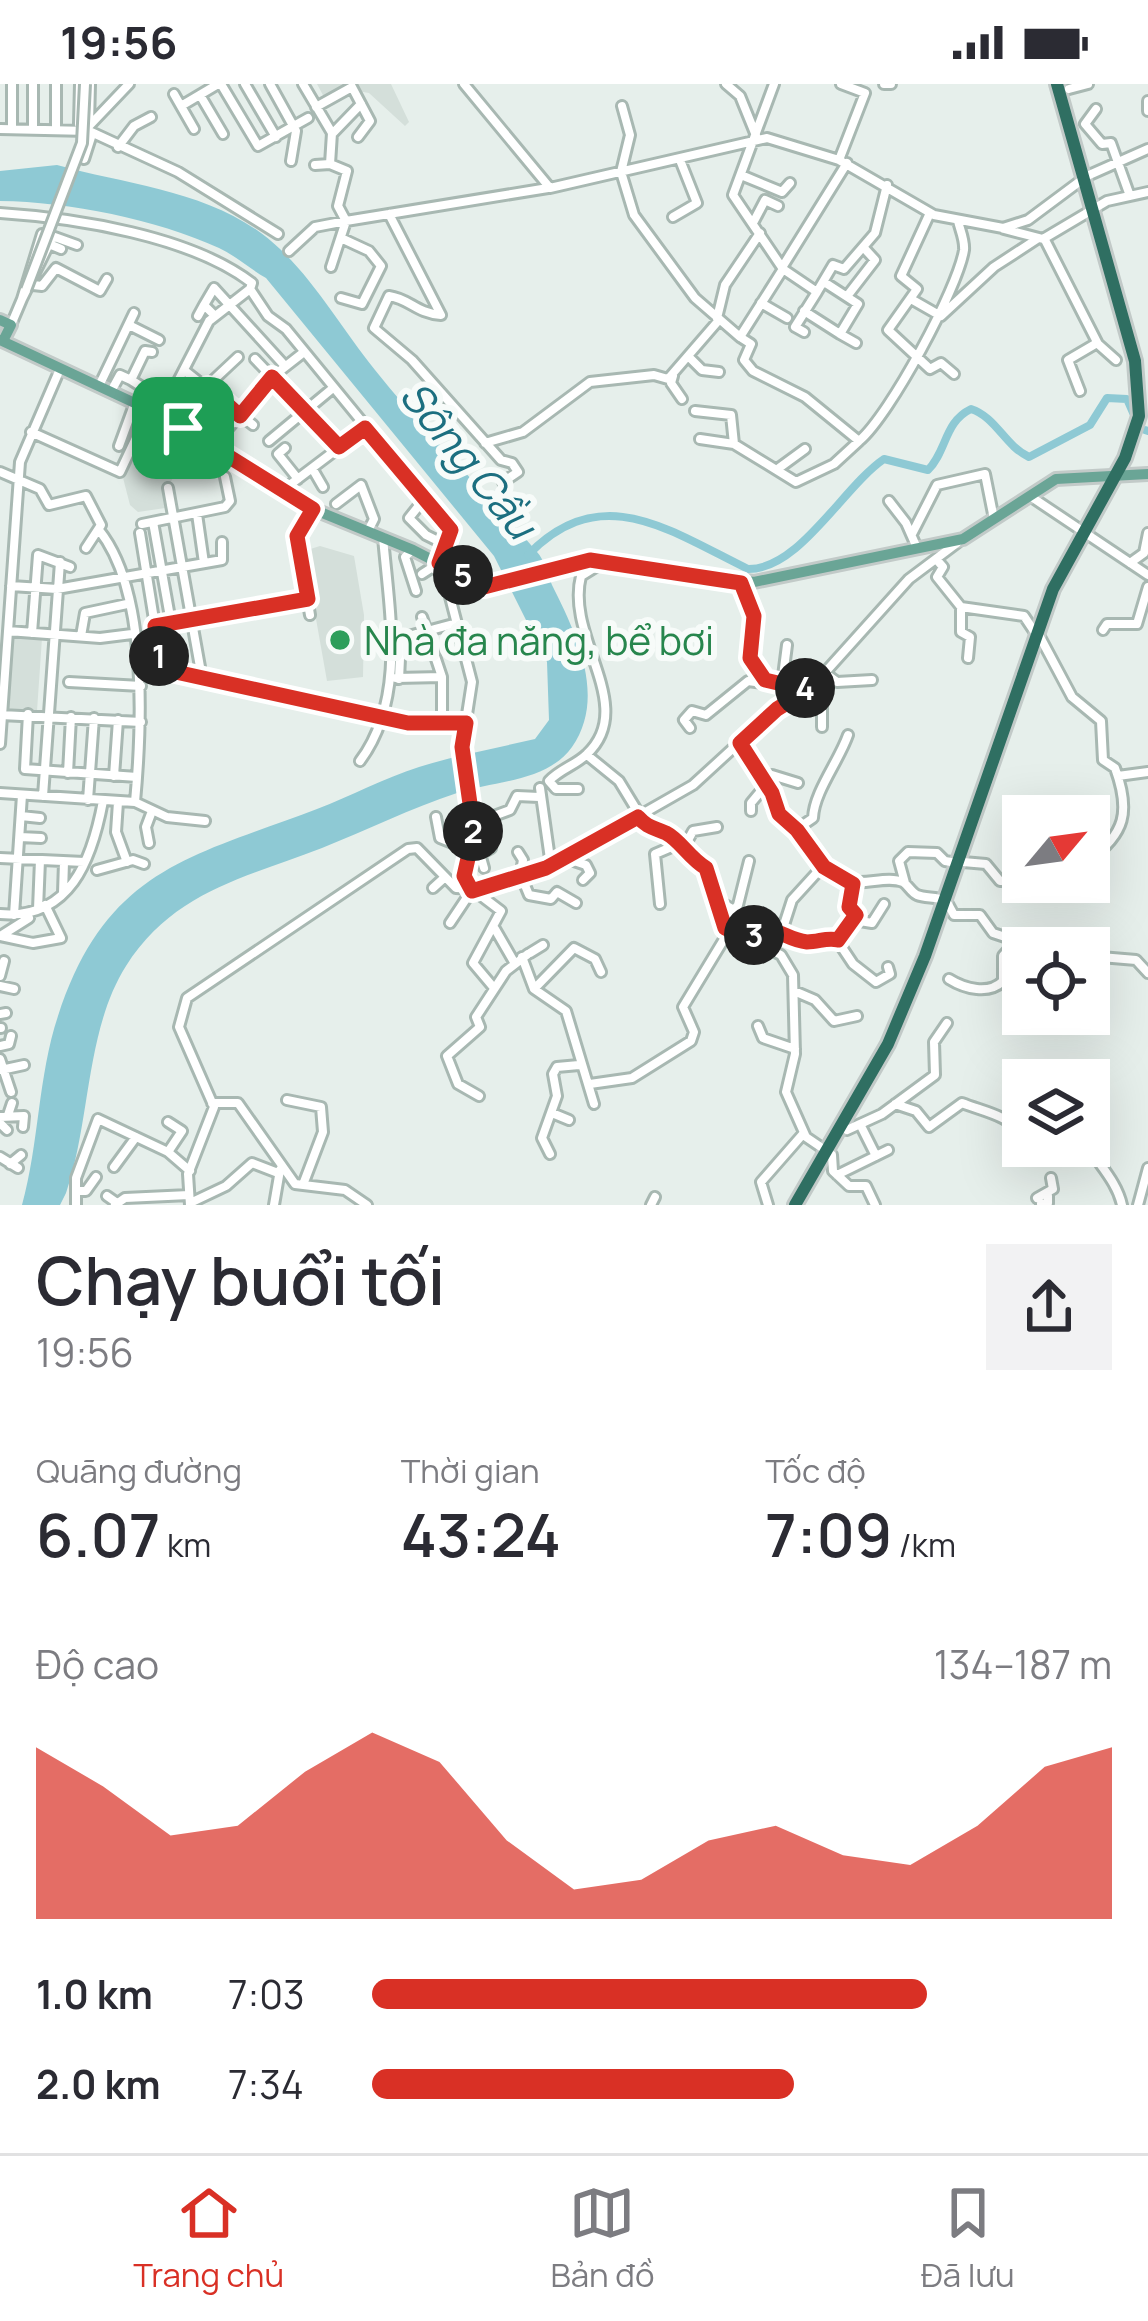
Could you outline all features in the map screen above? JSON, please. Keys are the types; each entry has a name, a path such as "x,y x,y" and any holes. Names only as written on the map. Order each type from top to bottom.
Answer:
{"highway":[{"path":"798,1205 827,1150 849,1129 906,1007 1038,635 1084,531 1141,428 1143,376 1084,178 1063,86"}],"main road":[{"path":"5,322 1,344 183,428 313,509 412,550 484,587 603,562 741,583 963,539 1062,477 1148,475"}],"street":[{"path":"12,84 13,129"},
{"path":"33,129 34,84"},
{"path":"56,84 56,129"},
{"path":"84,159 85,84"},
{"path":"27,291 82,143 85,84"},
{"path":"87,130 129,84"},
{"path":"181,106 219,84 256,145 308,118"},
{"path":"245,84 276,137"},
{"path":"270,84 295,126 291,161"},
{"path":"303,84 332,133 330,164"},
{"path":"464,84 550,188"},
{"path":"726,84 740,96 758,139"},
{"path":"774,84 758,139 733,195 783,268 817,292"},
{"path":"740,337 843,161 867,88 841,84"},
{"path":"1063,86 1088,84"},
{"path":"316,107 350,88 370,121 358,137"},
{"path":"174,94 194,129"},
{"path":"200,95 224,134"},
{"path":"1148,101 1148,111"},
{"path":"332,133 362,104"},
{"path":"622,106 630,137 622,172 625,196 644,233 718,319 751,344 744,360 752,371 805,397 860,441"},
{"path":"750,118 766,108"},
{"path":"1096,109 1085,123 1102,144 1111,143 1130,196"},
{"path":"118,146 134,126 151,117"},
{"path":"0,129 87,130 178,172 278,234"},
{"path":"289,250 315,227 550,188 758,139 782,140 843,161 930,213 1041,238 1097,343 1116,360"},
{"path":"1003,228 1028,220 1117,160 1148,149"},
{"path":"673,217 697,203 680,160"},
{"path":"315,166 330,164 347,171 338,206 346,221 331,267"},
{"path":"741,175 782,192 790,183"},
{"path":"804,332 795,327 833,265 844,269 875,232 887,184"},
{"path":"940,316 994,267 1041,238 1094,208 1148,192"},
{"path":"753,223 765,200 778,206"},
{"path":"0,213 107,227 208,256 253,285 214,315 185,371 117,474 31,432"},
{"path":"930,213 901,277 917,289 888,330 930,369 940,363 954,374"},
{"path":"389,214 441,314 416,312 391,296 374,328 412,360 485,442 517,469 502,482"},
{"path":"5,322 27,291 53,220"},
{"path":"700,439 734,444 796,482 834,464 878,421 940,316 963,252 958,221"},
{"path":"682,399 671,382 673,376 718,319 725,285 760,233"},
{"path":"27,291 49,238"},
{"path":"49,238 77,245"},
{"path":"49,238 61,249"},
{"path":"341,298 359,304 381,262 343,239"},
{"path":"848,295 874,260 864,248"},
{"path":"27,291 42,286 56,268 100,292 107,279"},
{"path":"824,282 859,307 840,334"},
{"path":"198,316 214,288 286,366"},
{"path":"250,289 451,530 441,564 472,682 463,754 475,852 484,868"},
{"path":"368,292 384,302"},
{"path":"911,299 940,316"},
{"path":"761,303 787,318"},
{"path":"205,305 214,315"},
{"path":"804,311 856,343"},
{"path":"98,388 134,313"},
{"path":"257,333 274,319"},
{"path":"129,325 159,340"},
{"path":"1080,391 1068,358 1097,343"},
{"path":"131,380 145,351 152,352"},
{"path":"214,445 272,377 304,352"},
{"path":"183,428 207,387 238,356"},
{"path":"691,358 702,370 719,372"},
{"path":"255,359 339,447"},
{"path":"0,743 3,645 8,631 19,482 31,432 60,369"},
{"path":"185,371 253,425"},
{"path":"114,386 120,375 131,380 152,395 154,413"},
{"path":"485,442 524,432 590,382 673,376"},
{"path":"269,441 333,388"},
{"path":"118,446 134,405"},
{"path":"695,411 731,415 734,444"},
{"path":"284,490 365,428"},
{"path":"155,469 174,468 198,436"},
{"path":"285,448 279,455 298,479"},
{"path":"779,468 805,449"},
{"path":"312,468 323,487"},
{"path":"0,472 40,489 46,503 53,506 86,496 99,530 117,552 141,686 135,802"},
{"path":"912,534 937,485 974,473 986,476 994,519"},
{"path":"145,526 228,505 225,477"},
{"path":"336,504 361,485 374,519 368,531"},
{"path":"168,488 202,678"},
{"path":"1030,496 1148,575"},
{"path":"425,498 409,518 426,536 446,545"},
{"path":"889,501 917,548"},
{"path":"310,615 297,536 313,509"},
{"path":"197,514 205,563"},
{"path":"145,526 164,572 180,673"},
{"path":"145,526 146,574 160,668 383,718 466,723"},
{"path":"86,548 99,530"},
{"path":"1130,563 1144,553 1148,533"},
{"path":"383,537 394,678"},
{"path":"450,923 473,891 521,879 567,858 704,777 777,709 809,689 901,586 963,539"},
{"path":"11,586 56,589 164,572 224,559 222,542"},
{"path":"412,550 405,556 416,591"},
{"path":"32,633 38,555 70,567"},
{"path":"936,559 943,567 937,575 941,585 961,607 1024,616 1072,697 1101,722 1103,760 1118,776 1124,818 1110,846"},
{"path":"43,796 59,562"},
{"path":"578,789 571,793 556,789 549,781 587,755 604,728 609,705 584,641 577,597 581,576 603,562"},
{"path":"422,574 441,564"},
{"path":"741,583 754,616 748,656 765,680"},
{"path":"1103,630 1107,624 1136,623 1148,587"},
{"path":"155,626 308,599"},
{"path":"81,636 85,613 127,604"},
{"path":"961,607 962,632 970,637 968,658"},
{"path":"422,617 442,677 442,725"},
{"path":"360,761 383,718 401,638 457,623"},
{"path":"8,631 132,634"},
{"path":"782,684 787,645"},
{"path":"825,673 837,682 872,680"},
{"path":"394,678 442,677"},
{"path":"690,728 684,719 692,711 706,715 745,682 765,680 809,689"},
{"path":"69,682 141,686"},
{"path":"809,689 815,702 823,706 821,727"},
{"path":"699,713 708,702"},
{"path":"28,714 25,769 137,778"},
{"path":"1,715 141,722"},
{"path":"68,773 71,717"},
{"path":"88,800 94,718"},
{"path":"114,776 118,720"},
{"path":"797,830 813,818 814,802 833,775 848,735"},
{"path":"740,743 779,814 823,866 853,884 905,883"},
{"path":"587,755 619,781 650,829 670,834 679,848 706,868 719,901 718,917 729,931 784,958 794,977 795,1049 786,1092 803,1133 827,1150 837,1175 849,1186 867,1187 875,1205"},
{"path":"1118,776 1148,772"},
{"path":"751,811 751,803 772,775 798,783"},
{"path":"0,793 135,802 152,811 205,821"},
{"path":"436,818 440,838 475,852 491,848 494,813 512,809 517,796 540,793 545,800 544,852 550,866"},
{"path":"14,915 22,795"},
{"path":"0,936 77,884 103,801"},
{"path":"118,802 116,832 127,862"},
{"path":"148,843 146,826 152,811"},
{"path":"21,816 40,818"},
{"path":"472,824 491,822"},
{"path":"659,904 655,854 679,848 693,832 717,827"},
{"path":"20,837 41,838"},
{"path":"190,1201 190,1171 212,1103 179,1027 187,998 408,849 417,848 444,878 501,911 473,963 494,988"},
{"path":"473,891 464,876 475,852"},
{"path":"518,852 524,863 521,879 529,895 551,899 557,892 576,903"},
{"path":"1002,881 986,864 945,862 936,853 908,852 899,861 905,883 920,896 947,902 953,915 976,913 992,932 1002,935"},
{"path":"0,858 84,862"},
{"path":"567,858 586,865 590,873 584,880"},
{"path":"0,936 33,943 62,938 38,910 40,860"},
{"path":"719,901 736,909 748,861"},
{"path":"63,893 64,862"},
{"path":"97,870 127,862 143,864"},
{"path":"782,931 792,900 823,866"},
{"path":"433,888 444,878"},
{"path":"853,884 849,907 856,915 871,924 884,904"},
{"path":"0,914 38,910"},
{"path":"838,940 856,915"},
{"path":"495,929 524,956 534,989 565,1010 594,1104"},
{"path":"590,1084 632,1078 692,1041 694,1031 683,1006 729,931"},
{"path":"748,939 782,931 801,941 838,940"},
{"path":"838,940 853,964 876,982 890,974 888,967"},
{"path":"478,1096 458,1084 447,1056 481,1025 476,1017 494,988 524,956 543,945"},
{"path":"534,989 574,948 595,959 601,972"},
{"path":"1110,958 1136,960 1148,973"},
{"path":"0,976 4,961"},
{"path":"949,979 986,991 1000,985 1002,966"},
{"path":"0,986 14,989"},
{"path":"794,991 814,1000 834,1021 857,1016"},
{"path":"876,1156 849,1129 935,1075 934,1042 947,1023"},
{"path":"758,1026 762,1037 795,1049"},
{"path":"0,1046 10,1044 2,1033"},
{"path":"4,1121 11,1097 5,1065 24,1065"},
{"path":"550,1154 542,1138 552,1113 555,1070 579,1065"},
{"path":"287,1100 321,1107 323,1132 304,1184"},
{"path":"895,1104 914,1110 929,1127 962,1102 980,1113 1002,1116"},
{"path":"212,1103 240,1105 279,1171 295,1184 345,1190 367,1205"},
{"path":"552,1113 569,1120"},
{"path":"4,1121 24,1116 23,1127"},
{"path":"76,1205 76,1180 98,1119 168,1152 190,1171"},
{"path":"168,1122 182,1131 168,1152"},
{"path":"768,1205 761,1181 803,1133"},
{"path":"114,1167 136,1137"},
{"path":"837,1175 888,1150"},
{"path":"1,1152 14,1166 21,1155"},
{"path":"107,1196 116,1204 190,1201 226,1186 252,1163 279,1171"},
{"path":"1098,1167 1116,1184 1122,1205"},
{"path":"1138,1205 1148,1168"},
{"path":"274,1205 279,1171"},
{"path":"77,1191 86,1191 96,1177"},
{"path":"1038,1200 1051,1178"}],"shaded area":[{"path":"317,84 391,84 409,122 405,126 369,93 340,88 324,97"},
{"path":"141,423 194,456 178,467 167,490 172,507 138,512 130,505 121,470"},
{"path":"320,546 354,556 364,615 363,677 327,681 304,551"},
{"path":"12,635 42,638 37,711 7,710"}],"water":[{"name":"Sông Cầu","path":"57,165 214,207 278,247 394,393 539,555 578,644 587,707 572,747 549,767 440,799 239,879 166,920 126,966 113,991 96,1047 74,1165 60,1205 22,1205 58,1016 101,928 128,899 158,875 192,857 406,771 535,739 549,720 547,662 494,556 266,278 219,248 168,229 83,209 0,201 0,171"}],"waterway":[{"path":"528,555 555,532 582,520 609,516 663,528 748,569 767,566 803,542 884,459 928,470 956,421 971,409 1029,457 1090,425 1107,398 1127,399 1134,415"}],"place":[{"name":"Nhà đa năng, bể bơi","path":"340,640"}],"route":[{"path":"272,377 339,447 365,428 451,530 439,563 485,588 590,560 741,583 754,616 750,658 765,680 808,690 777,709 740,743 772,793 779,814 824,867 853,884 849,907 856,915 838,940 831,936 801,941 786,931 761,931 748,939 729,931 718,917 719,901 706,868 686,856 670,834 650,829 638,817 546,868 506,885 472,891 464,876 474,832 462,747 466,723 408,723 162,669 155,626 308,599 297,536 313,509 183,428 208,387 240,416 272,377"}]}
